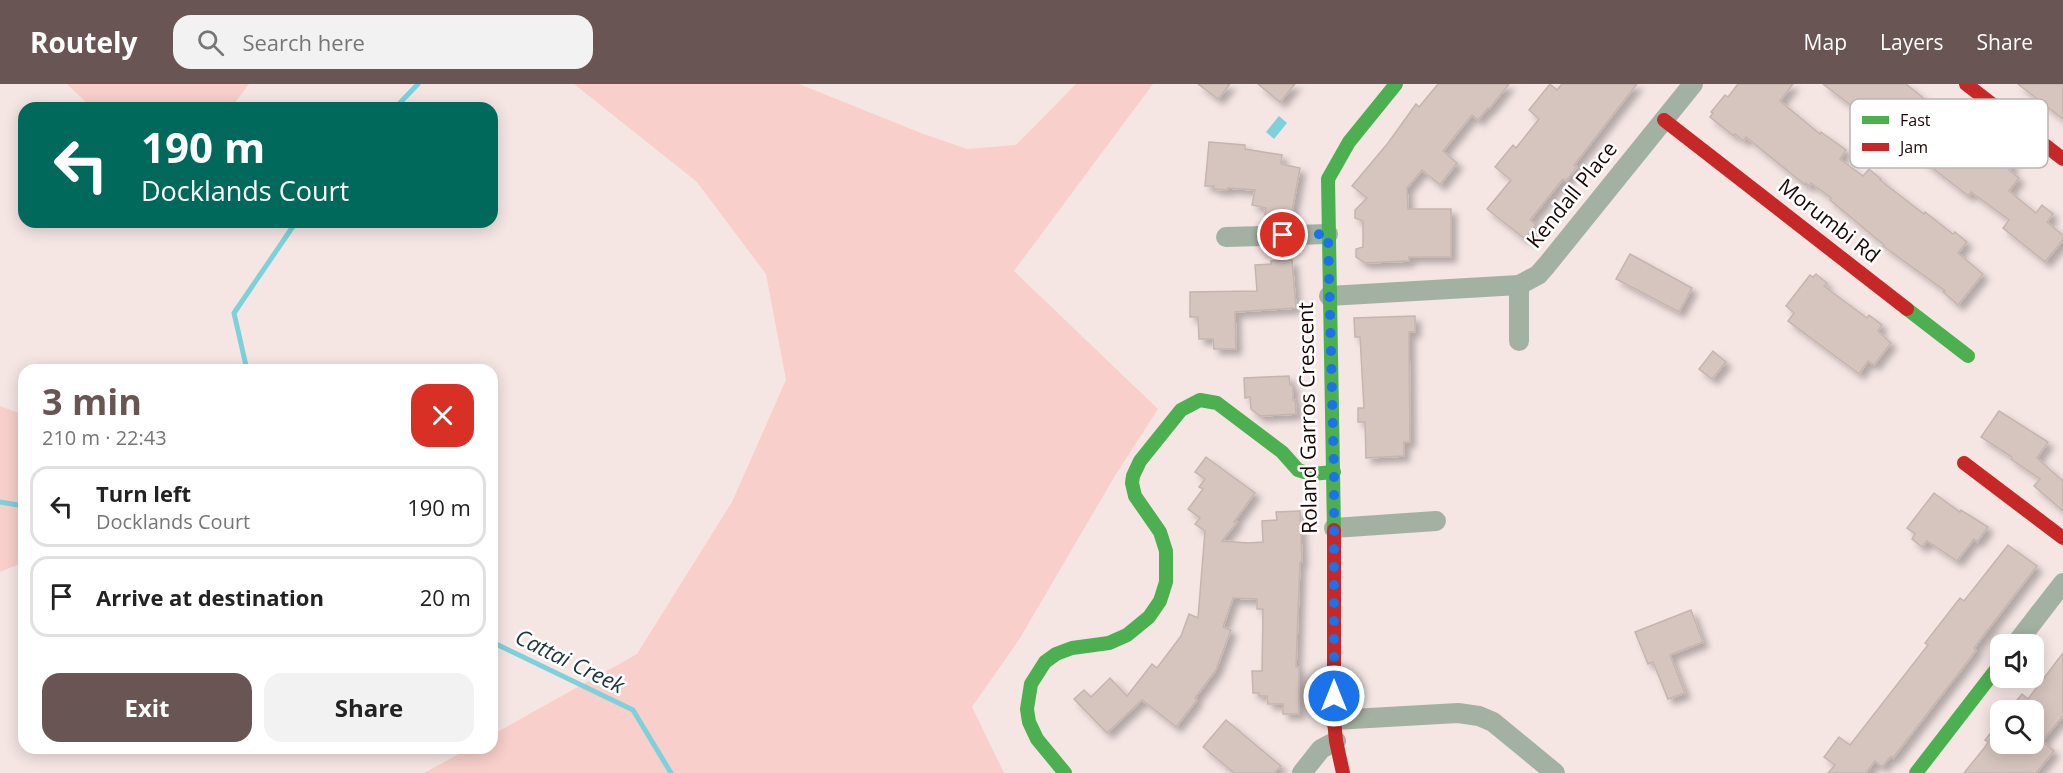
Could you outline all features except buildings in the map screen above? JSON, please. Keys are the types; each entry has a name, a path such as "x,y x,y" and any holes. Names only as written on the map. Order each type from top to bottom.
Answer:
{"street":[{"name":"Roland Garros Crescent","path":"1343,773 1334,720 1334,472 1328,179 1333,166 1396,84"},
{"name":"Kendall Place","path":"1519,285 1538,274 1546,266 1693,84"},
{"path":"1966,84 1985,99"},
{"name":"Morumbi Rd","path":"1664,120 1968,356"},
{"path":"2048,147 2063,159"},
{"path":"1226,237 1328,234"},
{"path":"1329,296 1519,285 1519,341"},
{"path":"1065,773 1034,735 1026,706 1027,694 1032,680 1051,657 1067,649 1116,641 1144,623 1161,599 1168,575 1165,544 1157,525 1134,497 1131,484 1136,468 1181,410 1200,400 1217,403 1282,452 1298,470 1311,474 1334,472"},
{"path":"1964,463 2063,538"},
{"path":"1334,528 1436,521"},
{"path":"2026,634 2057,604 2063,583"},
{"path":"1922,771 1990,678"},
{"path":"1334,720 1458,713 1479,716 1493,722 1555,773"},
{"path":"1302,773 1320,749 1336,741"}],"shaded area":[{"path":"67,84 249,84 236,102 86,102"},
{"path":"574,84 799,84 967,149 1016,145 1076,84 1153,84 1014,271 1158,409 1116,474 1020,638 972,707 1004,773 424,773 459,754 498,754 498,732 637,654 732,502 786,380 766,274 697,182"},
{"path":"0,406 18,413 18,564 0,572"}],"water":[{"path":"1279,116 1287,123 1274,139 1266,132"}],"waterway":[{"path":"401,102 418,84"},
{"path":"246,364 234,313 292,228"},
{"name":"Cattai Creek","path":"0,502 18,505"},
{"name":"Cattai Creek","path":"498,645 633,710 671,773"}],"traffic: fast":[{"path":"1334,530 1328,179 1349,142 1396,84"},
{"path":"1907,309 1968,356"},
{"path":"1065,773 1037,739 1029,722 1027,709 1031,684 1045,662 1056,654 1072,648 1109,643 1127,635 1149,617 1160,601 1166,582 1166,551 1160,532 1135,496 1132,483 1140,461 1181,410 1200,400 1217,403 1282,452 1298,470 1311,474 1334,472"},
{"path":"1916,773 1990,677"}],"traffic: jam":[{"path":"1966,84 1985,99"},
{"path":"1664,120 1907,309"},
{"path":"2048,147 2063,159"},
{"path":"1964,463 2063,538"},
{"path":"1334,530 1334,720 1343,773"}],"route":[{"path":"1283,235 1328,234 1334,472 1334,696"}]}
